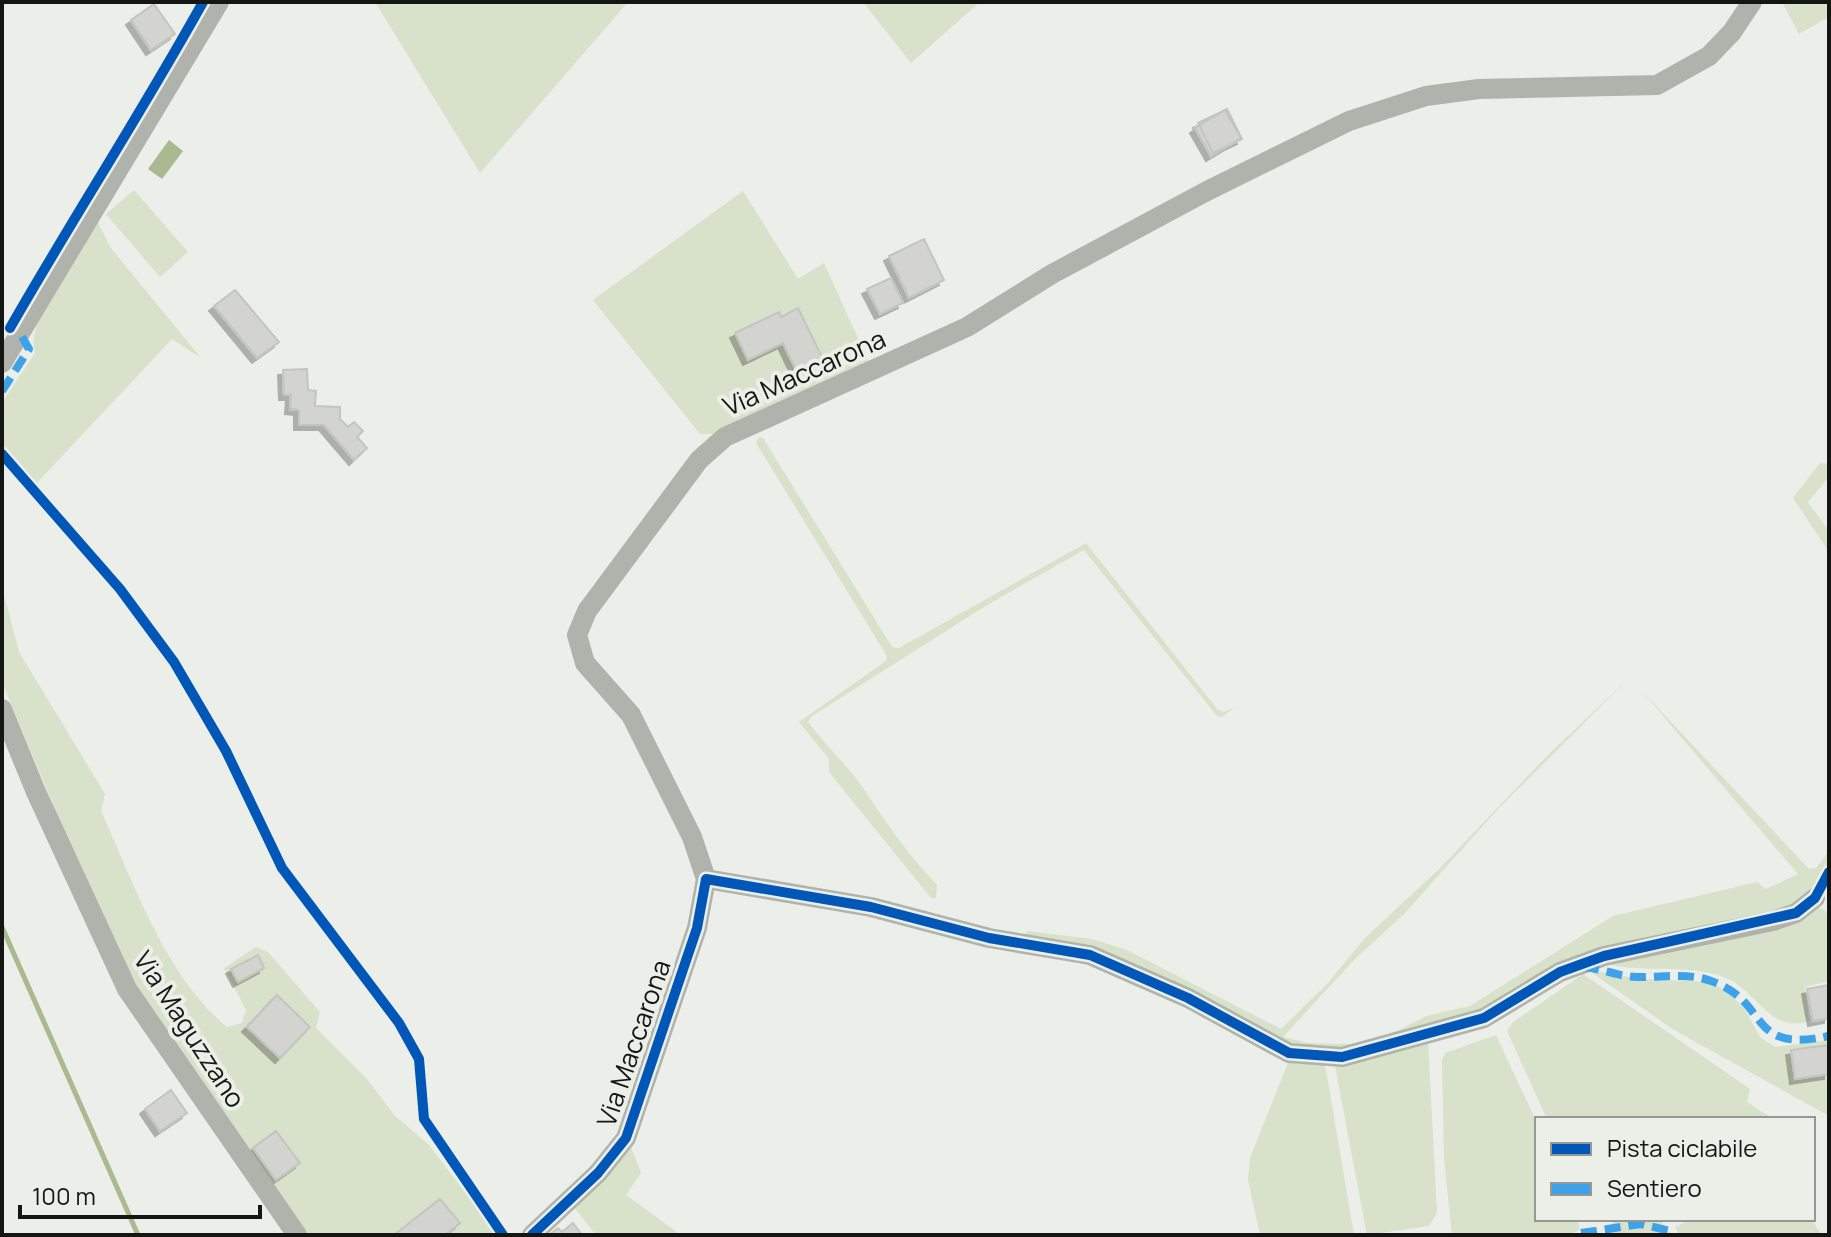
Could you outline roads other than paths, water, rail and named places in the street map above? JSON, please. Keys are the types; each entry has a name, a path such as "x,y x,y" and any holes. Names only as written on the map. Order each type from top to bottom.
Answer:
{"street":[{"path":"2,363 219,2"},
{"name":"Via Maccarona","path":"532,1235 598,1173 626,1138 697,928 706,879 692,837 631,715 585,663 577,635 587,611 699,460 725,437 967,327 1052,274 1207,191 1349,121 1426,96 1479,89 1657,85 1709,56 1732,32 1752,2"},
{"name":"Via Maguzzano","path":"2,709 36,792 127,989 297,1235"},
{"path":"706,879 871,907 989,938 1090,955 1174,991 1289,1053 1342,1057 1484,1018 1560,972 1604,956 1773,921 1796,913 1815,898"}],"waterway":[{"path":"2,927 138,1235"}]}
